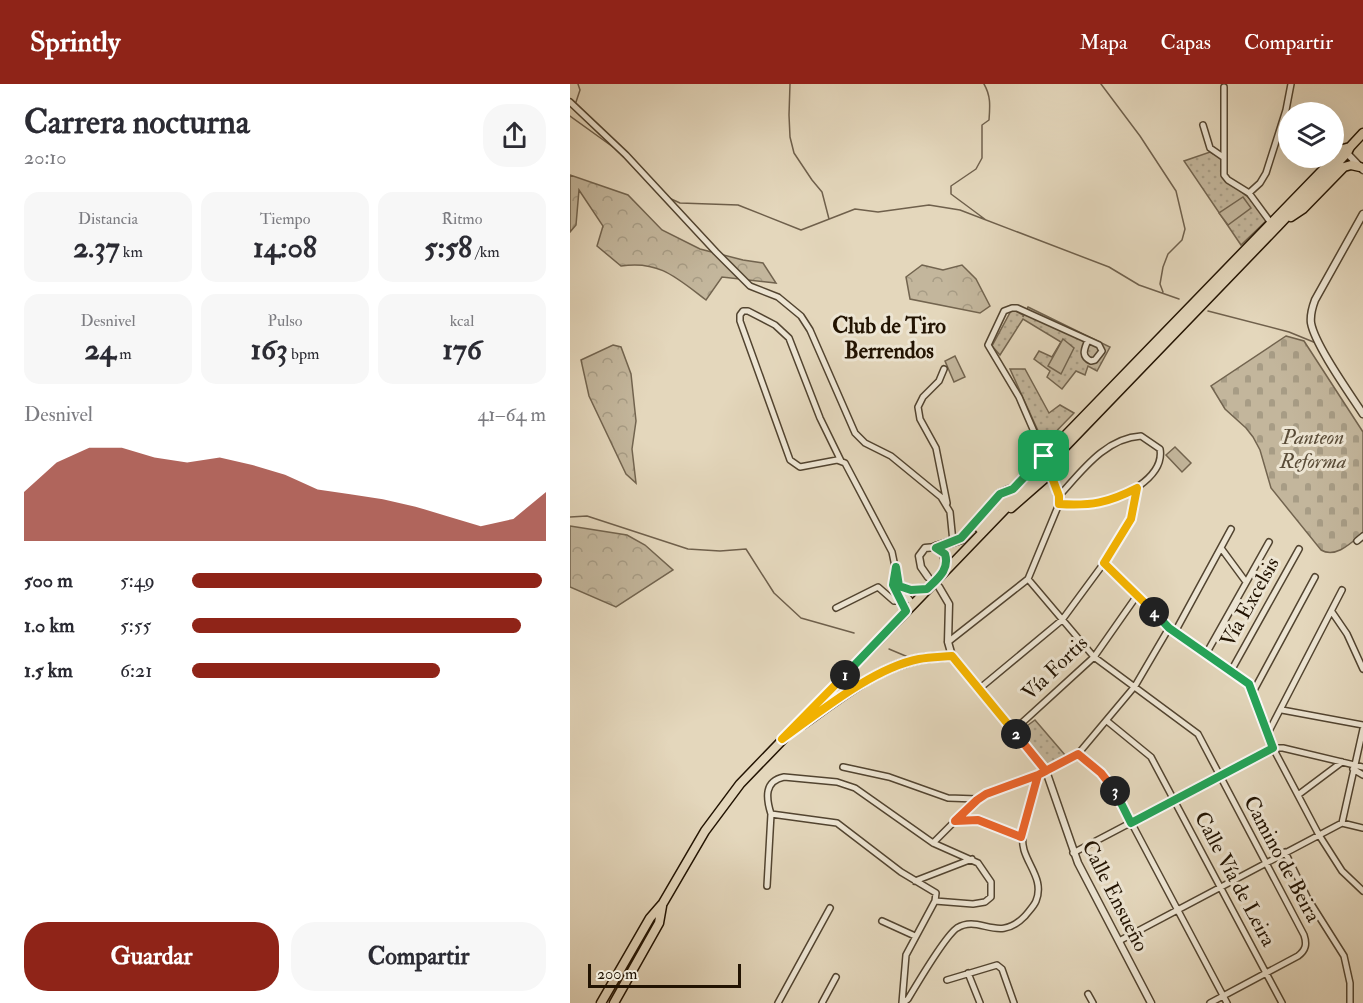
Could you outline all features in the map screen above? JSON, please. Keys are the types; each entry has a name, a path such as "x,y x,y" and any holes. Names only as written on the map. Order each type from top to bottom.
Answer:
{"main road":[{"path":"601,1003 705,831 740,784 945,570 1046,460 1363,133"},
{"path":"1275,225 1301,211 1344,167 1351,165 1362,169"},
{"path":"998,511 1013,489 1046,460"},
{"path":"998,511 1020,503 1052,473"},
{"path":"936,548 964,536 1000,494 1013,489"},
{"path":"936,548 943,552 946,558 945,570"},
{"path":"896,582 911,590 927,589"},
{"path":"782,739 874,677 919,659 952,656"},
{"path":"614,1003 659,923 663,903"}],"street":[{"path":"1249,193 1260,183 1266,173 1286,110 1291,84"},
{"path":"1224,87 1223,172 1225,178 1249,193 1275,225"},
{"path":"570,102 613,141 750,286 778,297 801,316 810,330 855,433 864,443 891,456 941,497 948,506"},
{"path":"1203,125 1210,148 1223,158"},
{"path":"1347,149 1362,169"},
{"path":"1363,214 1311,311 1311,322 1321,346 1361,406 1363,414"},
{"path":"948,642 1028,579 1059,504 1052,473 1019,397 990,350 989,340 1004,311 1012,308 1088,340"},
{"path":"842,461 800,467 790,460 740,321 743,311 748,311 775,325 789,338 820,418 842,461 849,468 892,552 896,567 894,589 900,601"},
{"path":"944,369 939,381 923,397 918,407 920,419 936,448 953,542"},
{"path":"1059,496 1104,450 1123,439 1141,436 1155,445 1161,453 1156,469 1149,478 1122,496 1095,505 1059,504"},
{"path":"979,689 1062,620 1104,563 1131,519 1137,488"},
{"path":"1175,632 1231,529"},
{"path":"1357,541 1363,536"},
{"path":"1206,654 1269,542"},
{"path":"928,577 921,567 919,556 925,548 936,548"},
{"path":"1221,548 1246,582"},
{"name":"Vía Excelsis","path":"1231,671 1299,549"},
{"path":"1104,563 1169,628 1246,682 1253,692 1273,748 1319,834 1342,871 1363,891"},
{"path":"1253,692 1315,577"},
{"name":"Camino de Beira","path":"1028,579 1094,657 1193,730 1201,739 1306,942 1304,952 1298,956 1210,1003"},
{"path":"896,582 909,607"},
{"path":"836,608 878,587 892,600 900,601 909,607"},
{"path":"939,587 949,604 948,642 952,656"},
{"path":"1268,735 1342,590"},
{"name":"Vía Fortis","path":"1013,731 1094,657 1136,597"},
{"path":"1332,612 1347,634 1363,669"},
{"path":"933,843 977,800 995,789 1038,775 1078,754 1135,686 1169,628"},
{"name":"Calle Ensueño","path":"952,656 1046,771 1073,853 1151,1003"},
{"path":"1282,710 1363,727 1341,823"},
{"name":"Calle Vía de Leira","path":"1107,721 1151,757 1282,1003"},
{"path":"1073,853 1273,748 1283,748 1342,762 1363,775"},
{"path":"1078,754 1108,780 1227,1003"},
{"path":"1298,795 1342,762"},
{"path":"843,767 889,777 948,798 977,800"},
{"path":"1353,767 1363,767"},
{"path":"904,1002 948,937 957,928 967,925 1008,928 1018,922 1033,906 1038,895 1037,880 1021,837 1038,775"},
{"path":"767,886 771,814 767,800 768,789 774,781 784,777 837,783 855,788 933,843 972,859 988,875 992,888 991,897 985,902 974,904 934,901"},
{"path":"771,814 837,823 915,881 936,892 934,901 906,955 904,1002"},
{"path":"955,821 978,820 1021,837"},
{"path":"1119,941 1341,823 1363,828"},
{"path":"1286,852 1308,899 1344,956 1350,983 1350,1003"},
{"path":"915,881 972,859"},
{"path":"778,1003 830,908"},
{"path":"882,921 915,936"},
{"path":"947,980 994,965 1000,966 1014,1003"},
{"path":"968,973 980,1003"},
{"path":"822,1003 836,977"},
{"path":"1088,994 1093,1003"},
{"path":"904,1002 915,1003"}],"green space":[{"path":"1210,152 1221,158 1225,178 1252,200 1266,221 1241,245 1184,161"},
{"path":"570,175 628,195 662,230 700,249 763,263 776,283 722,277 706,300 667,272 657,268 621,266 597,246 603,226 579,190 576,225 570,232"},
{"path":"1243,197 1251,208 1228,225 1219,213"},
{"path":"922,265 943,270 962,265 976,279 990,306 980,313 910,299 906,277"},
{"path":"1028,307 1110,347 1097,371 1088,366 1085,375 1076,371 1062,389 1047,377 1050,371 1034,359 1039,351 1052,357 1061,342 1023,319 1000,355 992,346 1012,309 1023,317"},
{"name":"Panteon Reforma","path":"1286,336 1304,341 1363,432 1363,533 1338,551 1321,550 1271,488 1260,450 1253,437 1225,409 1211,386"},
{"path":"1063,339 1074,348 1061,374 1048,366"},
{"path":"613,345 621,347 631,374 636,421 632,449 636,483 626,474 589,396 581,360"},
{"path":"955,356 965,377 954,382 945,361"},
{"path":"1010,369 1025,369 1049,413 1060,405 1074,413 1044,444"},
{"path":"1175,447 1191,463 1182,472 1166,455"},
{"path":"570,526 627,535 645,545 673,570 616,607 570,587"},
{"path":"1035,720 1065,755 1046,771 1016,734"}],"waterway":[{"path":"576,102 580,90 578,84"},
{"path":"790,84 790,137 794,153 822,192 829,219"},
{"path":"984,84 989,97 990,110 989,120 982,125 982,158 976,169 951,186 951,194 986,220"},
{"path":"1101,84 1140,136 1176,191 1185,229 1182,240 1168,254 1163,267 1160,284 1163,292"},
{"path":"570,116 613,147"},
{"path":"617,150 638,172"},
{"path":"669,198 680,203 738,205 801,230 855,209 878,212 929,205 960,210 1109,267 1139,285 1179,299"},
{"path":"1208,311 1289,332 1316,343"},
{"path":"570,517 587,516 688,549 720,551 746,549 774,593 801,618 854,633"},
{"path":"889,649 908,657"}],"district":[{"name":"Club de Tiro Berrendos","path":"889,338"}],"route":[{"path":"1044,456 1013,489 1000,494 964,536 936,548 945,554 945,570 927,589 911,590 899,586 896,567 893,585 906,611 782,739 874,677 919,659 952,656 1046,771 1038,775 1021,837 978,820 955,821 977,800 995,789 1038,775 1046,771 1078,754 1108,780 1131,823 1273,748 1249,684 1169,628 1104,563 1131,519 1137,488 1095,505 1059,504 1052,473 1044,456"}]}
